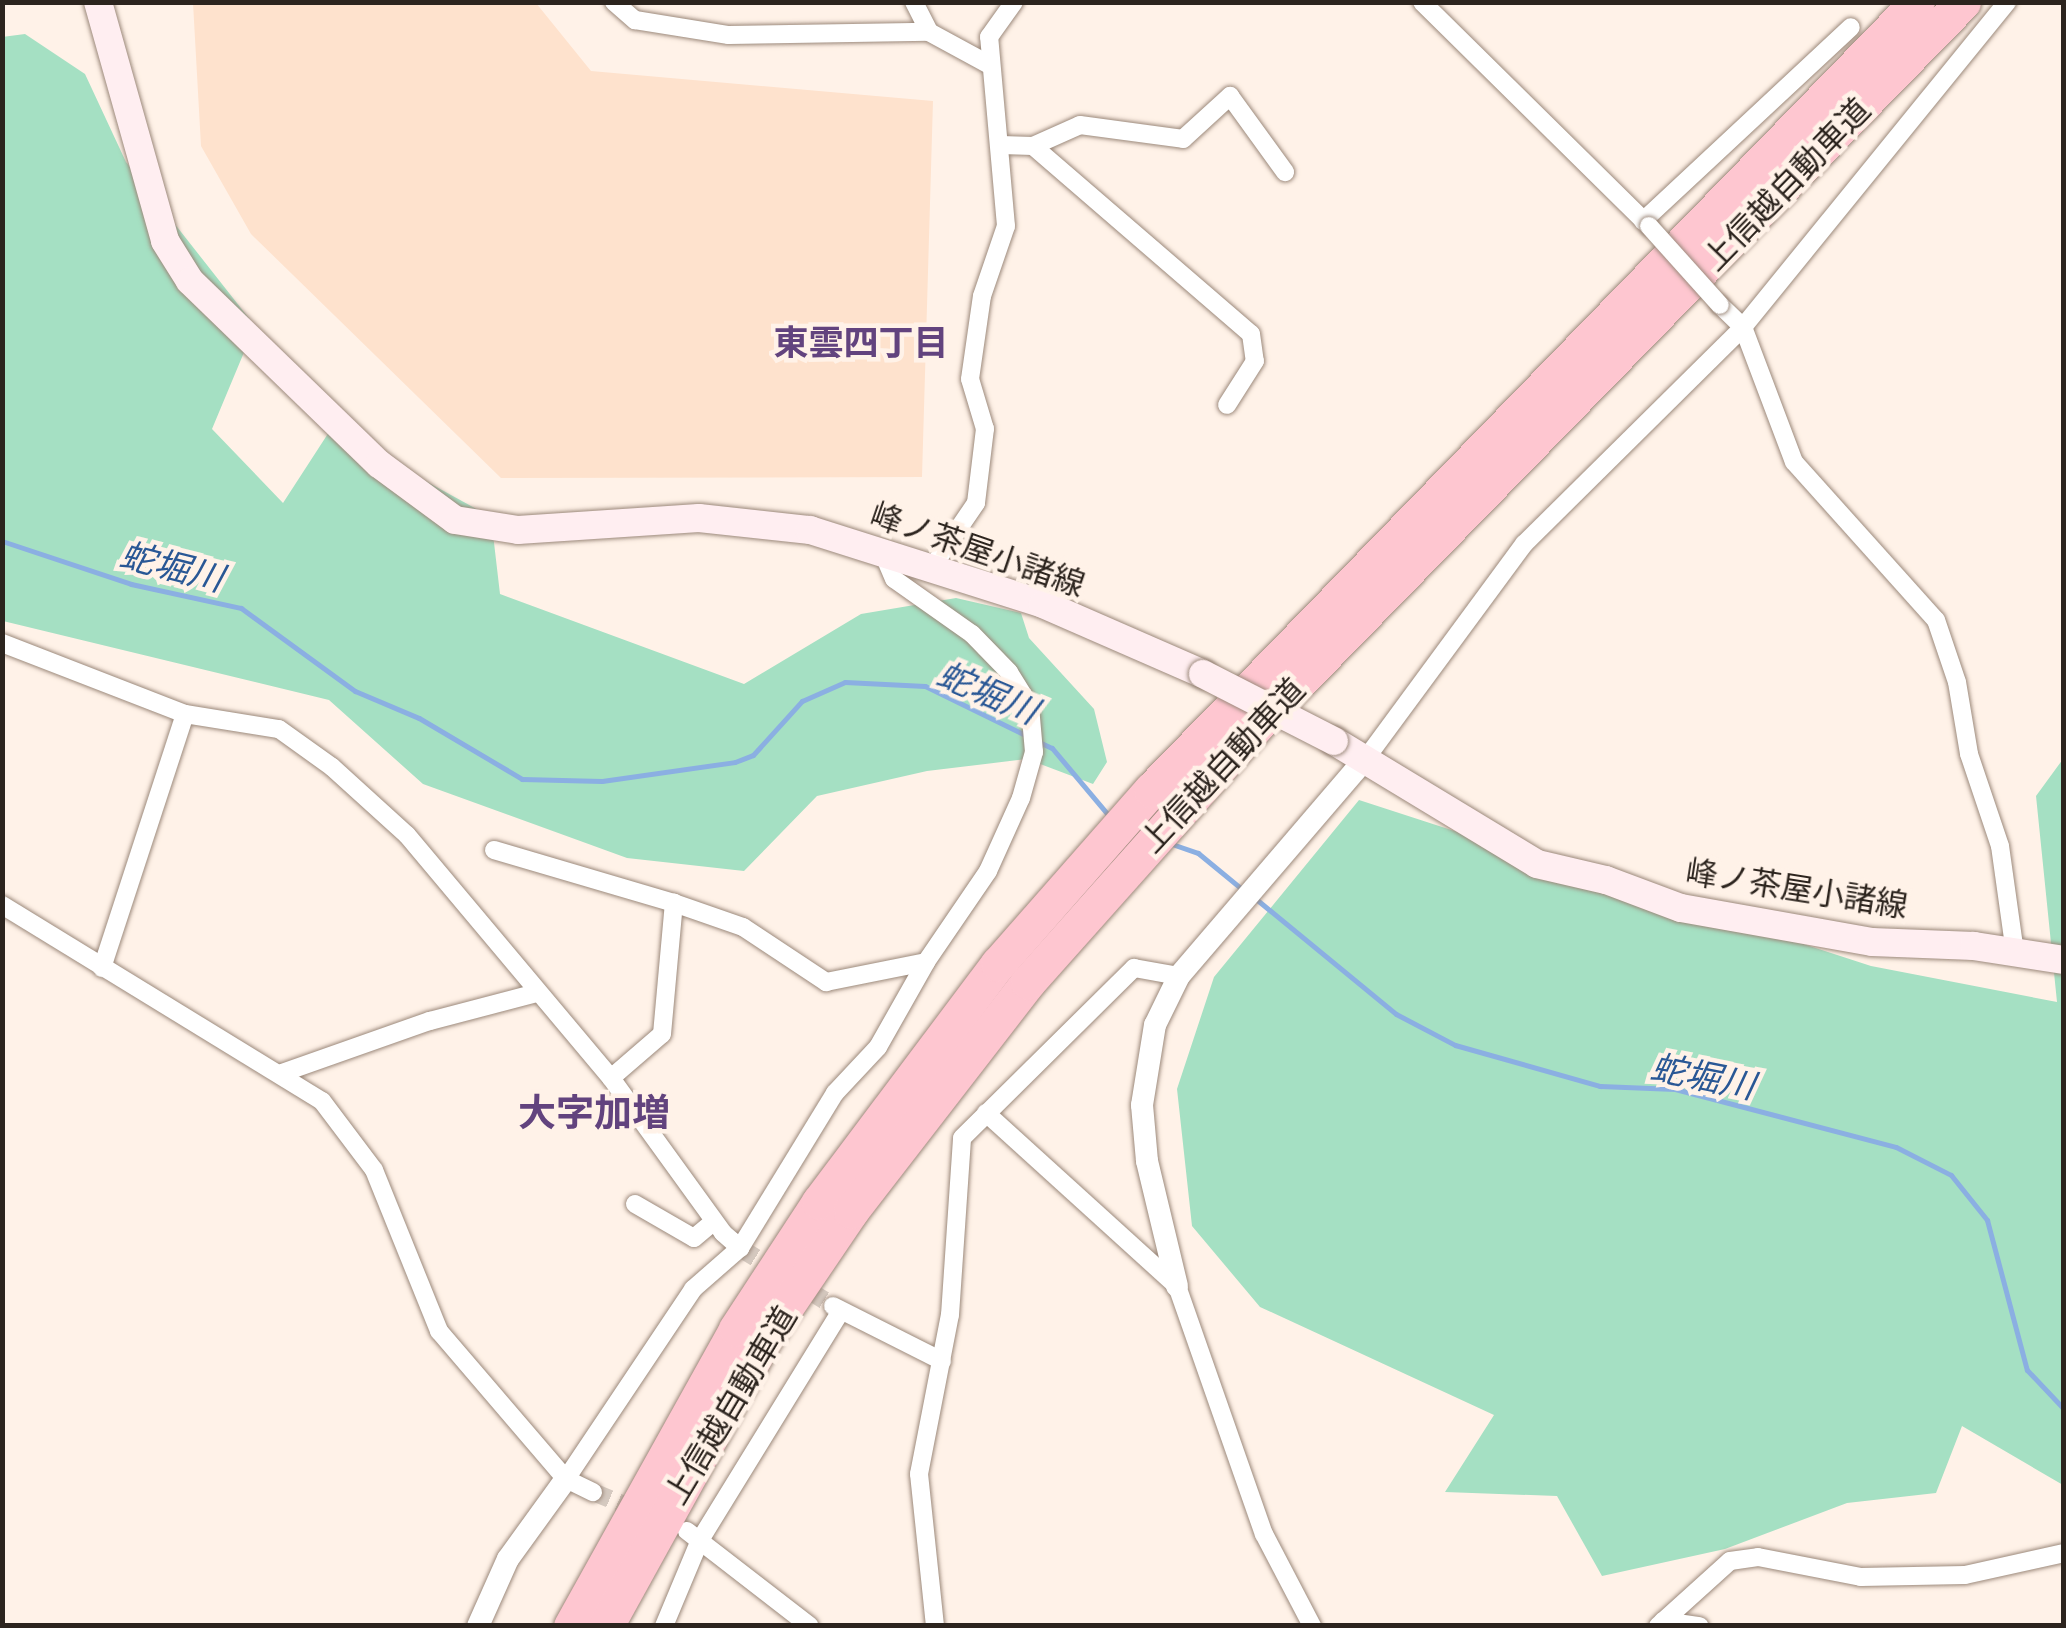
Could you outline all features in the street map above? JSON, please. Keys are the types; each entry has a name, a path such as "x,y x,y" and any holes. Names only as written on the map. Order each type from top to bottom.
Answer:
{"highway":[{"name":"上信越自動車道","path":"572,1626 718,1360 819,1202 998,964 1111,859 1917,2"},
{"name":"上信越自動車道","path":"1164,800 1963,2"},
{"name":"上信越自動車道","path":"606,1626 766,1338 852,1211 1111,859"}],"main road":[{"name":"峰ノ茶屋小諸線","path":"98,2 165,241 190,280 418,497 455,520 487,528 754,521 883,552 1044,604 1203,674 1367,757 1537,864 1606,880 1681,908 1872,942 2064,960"}],"street":[{"path":"614,2 635,20 728,35 929,32 988,64"},
{"path":"914,2 929,32"},
{"path":"930,570 976,503 986,429 970,379 982,296 1006,226 1001,145 988,64 989,37 1014,2"},
{"path":"1422,2 1646,223 1743,326 1794,462 1936,620 1957,682 1968,754 2000,846 2015,953"},
{"path":"1312,1626 1264,1534 1177,1286 1147,1161 1142,1105 1155,1025 1179,976 1367,757 1524,544 1743,326 2007,2"},
{"path":"1646,223 1851,26"},
{"path":"1001,145 1033,146 1080,125 1183,139 1230,96 1285,172"},
{"path":"1033,146 1250,334 1254,362 1227,405"},
{"path":"478,1626 508,1559 694,1289 740,1248 835,1093 878,1048 926,962 988,871 1020,798 1034,752 1030,706 1009,672 972,634 894,580 883,552"},
{"path":"2,643 185,714 279,730 332,767 407,835 536,993 612,1078 714,1221 740,1248"},
{"path":"102,968 185,714"},
{"path":"494,850 674,903 743,928 826,982 926,962"},
{"path":"612,1078 662,1034 674,903"},
{"path":"2,905 322,1100 361,1149 439,1331 566,1479 593,1492"},
{"path":"934,1626 919,1474 942,1361 962,1138 1134,968 1179,976"},
{"path":"282,1073 536,993"},
{"path":"986,1113 1177,1286"},
{"path":"634,1204 694,1238 714,1221"},
{"path":"664,1626 694,1535 836,1309 942,1361"},
{"path":"694,1535 810,1626"},
{"path":"1660,1623 1730,1562 1758,1557 1861,1577 1965,1575 2064,1553"},
{"path":"1660,1623 1700,1626"}],"shaded area":[{"path":"193,3 536,3 591,71 933,101 922,477 501,478 251,234 201,146"}],"green space":[{"path":"25,34 85,74 126,162 255,326 212,429 283,503 331,429 491,517 500,594 744,684 861,614 956,598 1021,613 1029,638 1094,709 1107,762 1093,784 1027,759 927,771 817,796 744,871 627,858 423,784 329,700 3,621 2,37"},
{"path":"2063,759 2063,1485 1962,1426 1936,1493 1847,1503 1725,1549 1602,1576 1557,1496 1445,1492 1494,1415 1260,1307 1192,1226 1177,1089 1214,977 1359,800 1871,966 2057,1002 2036,796"}],"waterway":[{"name":"蛇堀川","path":"2,541 131,584 241,608 355,691 419,718 522,779 602,781 735,762 753,755 802,701 845,682 925,686 1029,737"},
{"path":"1039,742 1052,748 1109,816"},
{"name":"蛇堀川","path":"1169,843 1198,853 1243,890"},
{"name":"蛇堀川","path":"1256,899 1396,1014 1455,1045 1600,1086 1675,1089 1896,1147 1951,1175 1987,1220 2027,1370 2064,1409"}],"tunnel":[{"path":"740,1248 832,1305"},
{"path":"593,1492 639,1511"}],"district":[{"name":"東雲四丁目","path":"861,342"},
{"name":"大字加増","path":"594,1112"}]}
